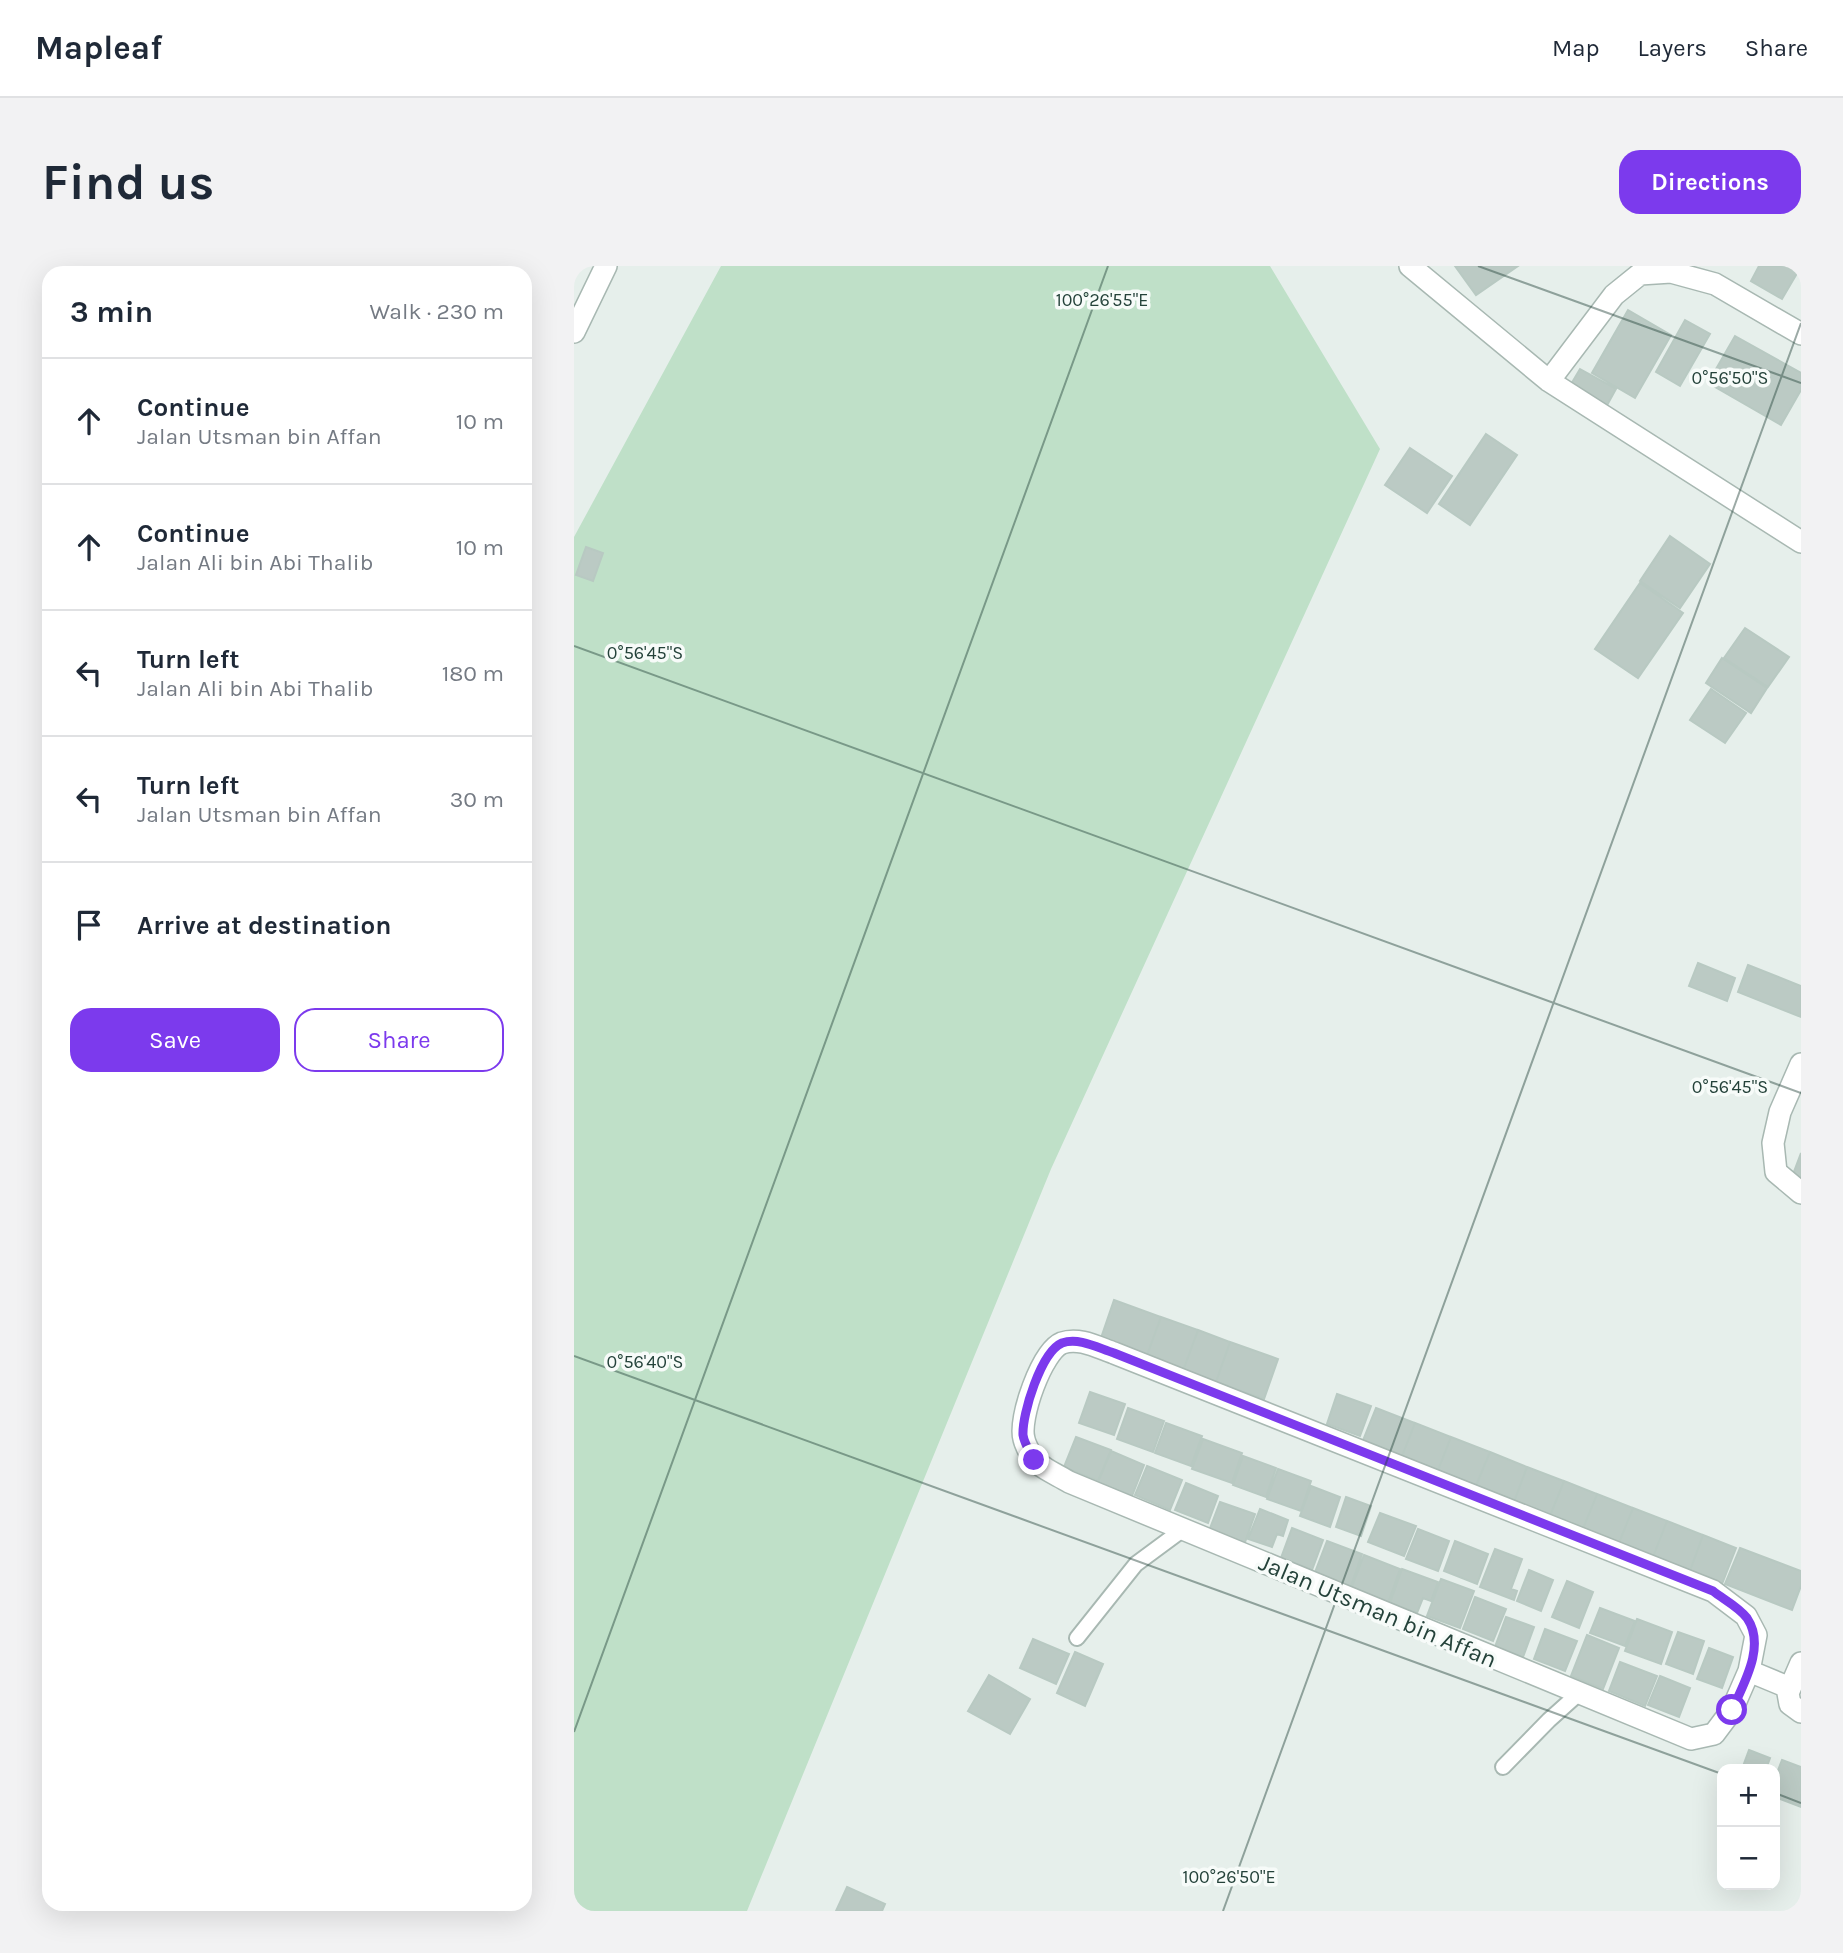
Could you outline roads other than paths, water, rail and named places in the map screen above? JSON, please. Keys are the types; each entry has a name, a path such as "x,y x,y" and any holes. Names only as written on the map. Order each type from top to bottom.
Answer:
{"street":[{"path":"574,331 606,266"},
{"path":"1410,266 1549,381 1801,542"},
{"path":"1549,381 1614,295 1640,274 1671,271 1715,284 1801,334"},
{"path":"1801,1064 1780,1112 1773,1143 1776,1172 1801,1193"},
{"name":"Jalan Utsman bin Affan","path":"1076,1340 1114,1353 1713,1591 1746,1616 1756,1635 1749,1671 1732,1710 1714,1734 1691,1740 1182,1530 1069,1482 1034,1460 1023,1438 1024,1414 1044,1363 1051,1351 1060,1344 1076,1340"},
{"path":"1801,1662 1790,1688 1790,1704 1801,1712"},
{"path":"1749,1671 1790,1688"}],"lane":[{"path":"1077,1639 1136,1564 1182,1530"},
{"path":"1503,1768 1578,1694"}]}
